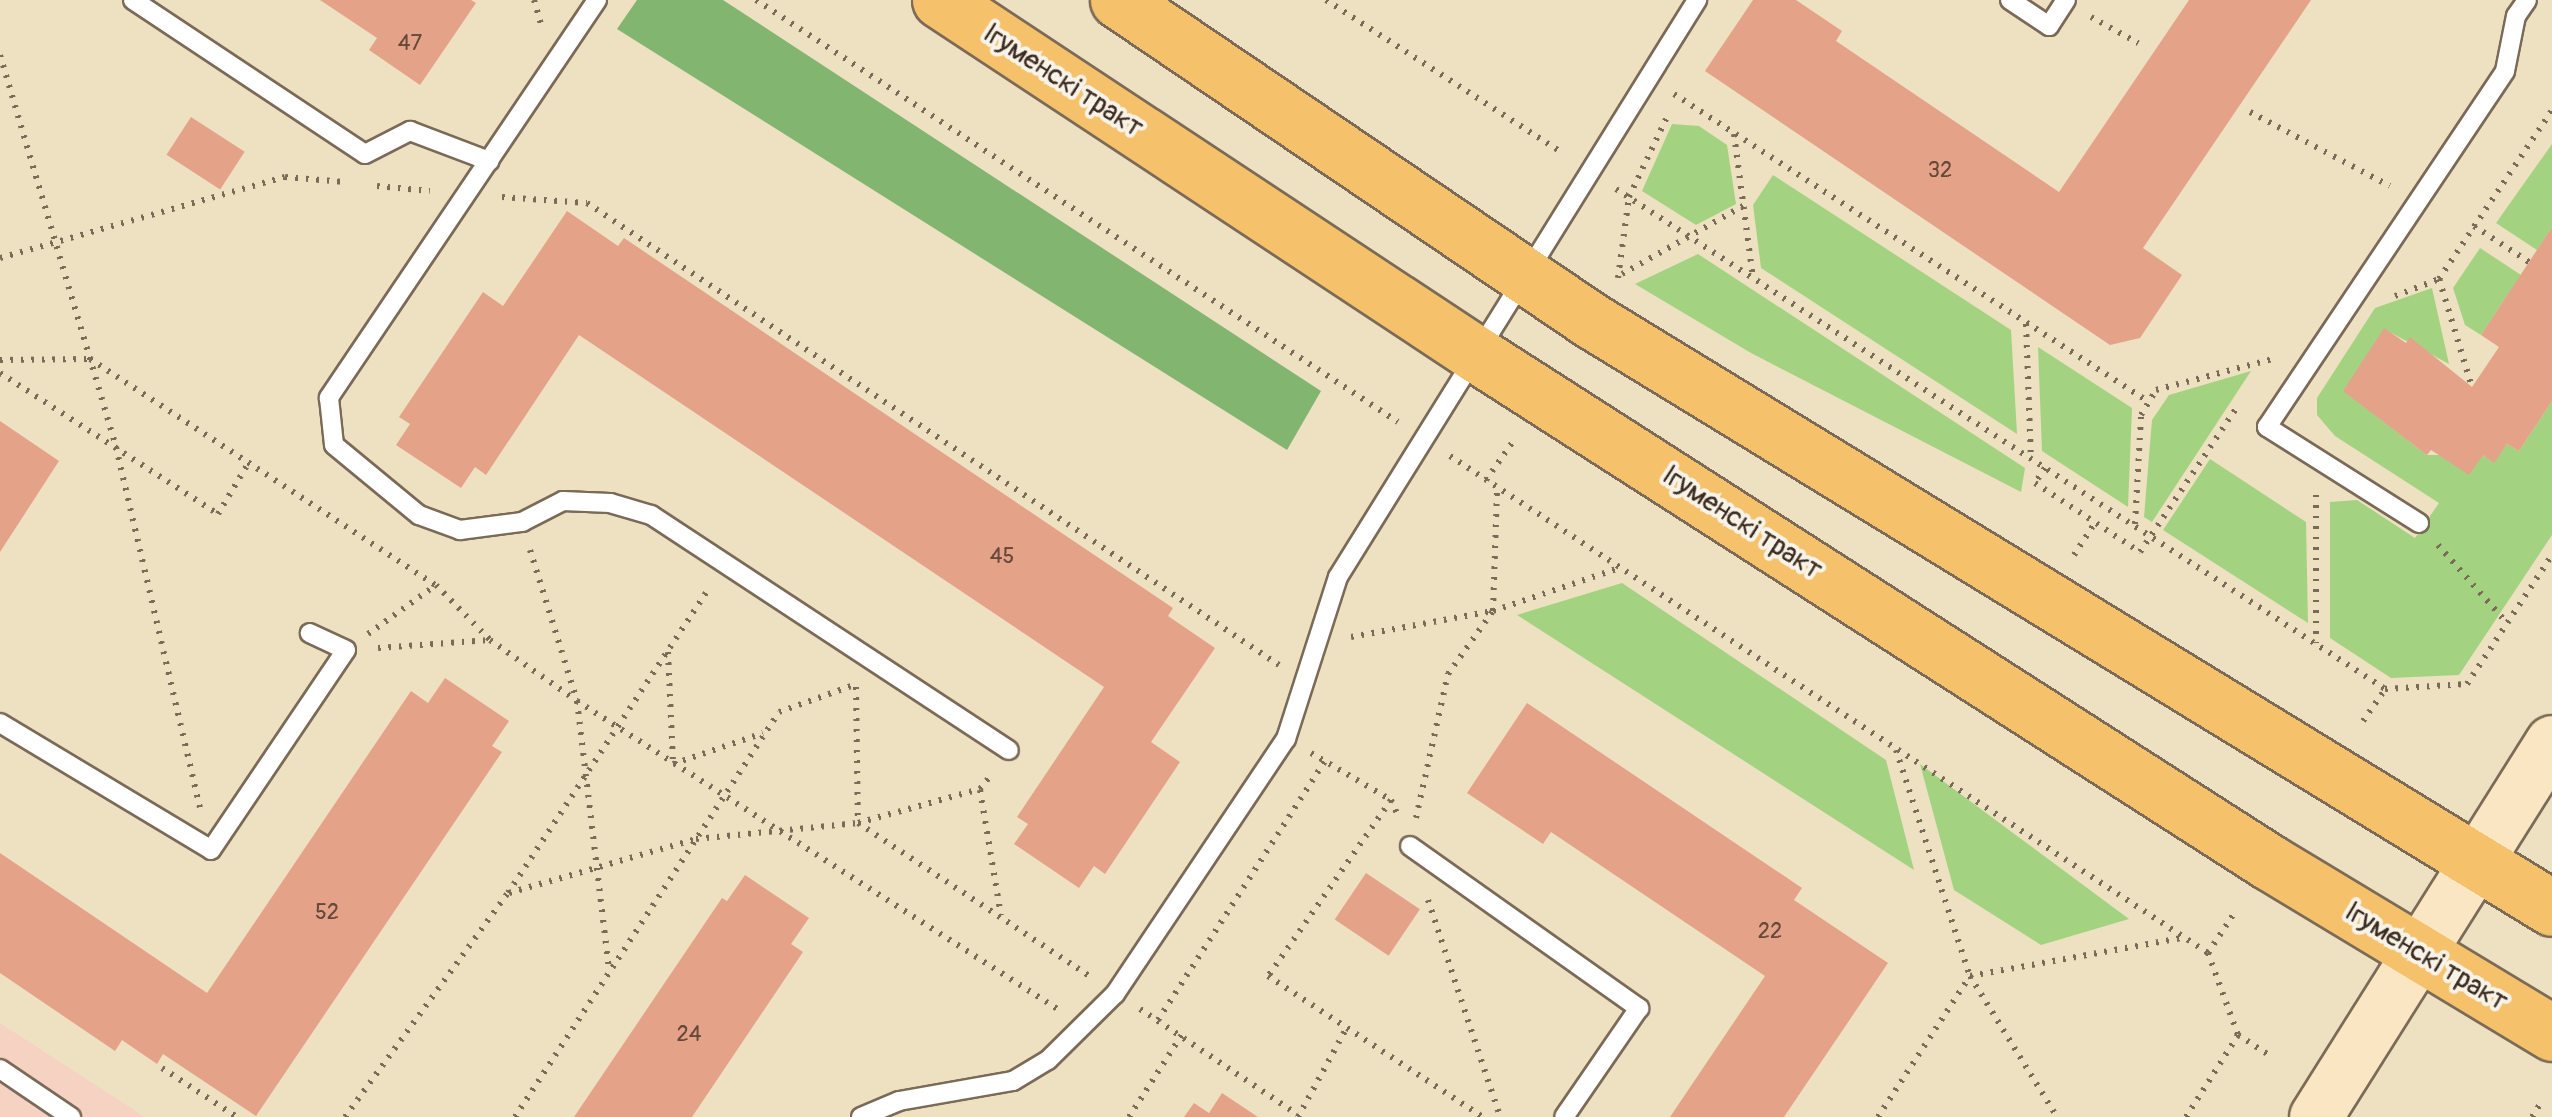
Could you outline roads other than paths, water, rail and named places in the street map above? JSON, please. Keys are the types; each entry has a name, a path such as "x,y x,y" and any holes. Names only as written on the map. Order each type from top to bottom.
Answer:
{"main road":[{"name":"Ігуменскі тракт","path":"940,0 1480,356 2420,956 2552,1033"},
{"path":"1118,0 1528,277 1954,547 2552,908"},
{"path":"2316,1117 2552,742"}],"lane":[{"path":"133,0 365,154 410,131 489,161"},
{"path":"597,0 330,398 334,445 419,515 460,530 522,522 562,501 610,503 651,515 1010,750"},
{"path":"861,1117 899,1101 1013,1080 1086,1027 1115,994 1286,740 1338,577 1480,356 1696,0"},
{"path":"2010,0 2049,26 2065,1"},
{"path":"2419,523 2267,427 2505,72 2516,16 2527,0"},
{"path":"0,723 211,850 346,650 310,633"},
{"path":"1410,846 1639,1008 1564,1117"},
{"path":"0,1069 71,1117"}]}
